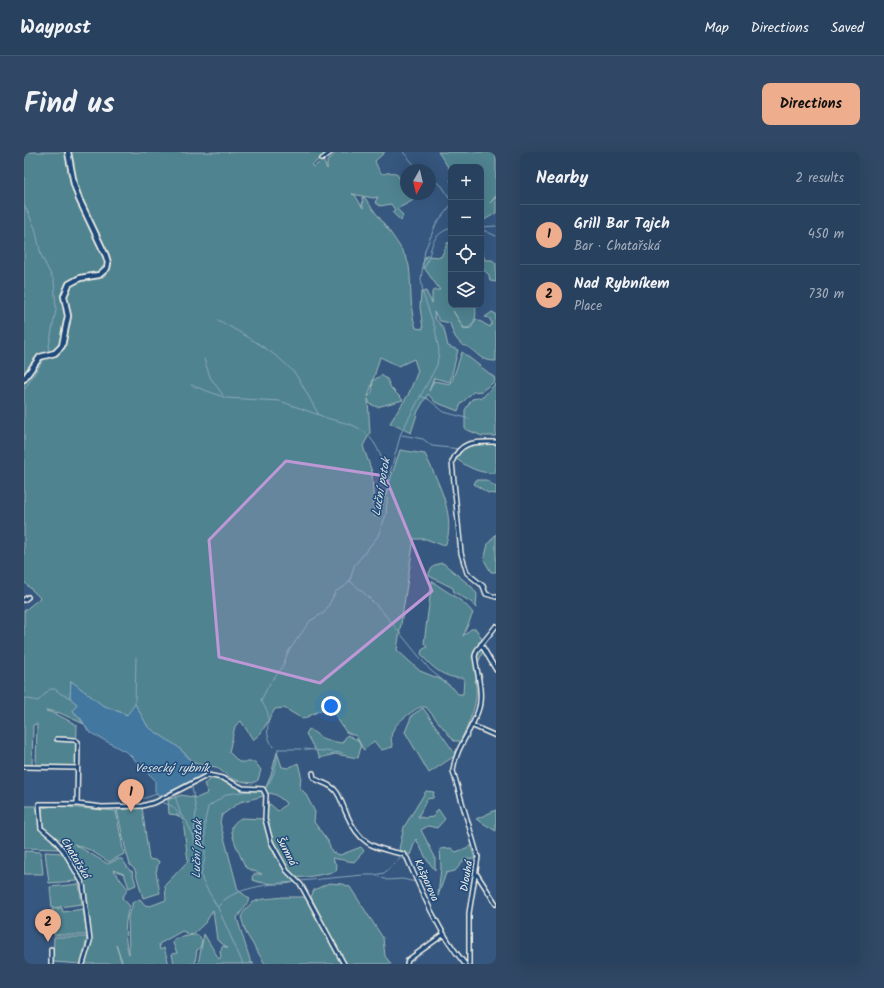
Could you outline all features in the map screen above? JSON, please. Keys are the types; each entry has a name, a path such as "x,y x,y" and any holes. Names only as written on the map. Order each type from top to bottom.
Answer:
{"street":[{"path":"24,379 40,357 55,353 62,346 68,316 64,296 69,284 80,278 99,275 107,268 108,263 76,191 68,152"},
{"path":"322,159 331,152"},
{"path":"496,442 475,442 466,444 456,451 452,462 459,538 468,573 483,586 486,594 496,597"},
{"path":"24,600 28,597"},
{"path":"496,626 481,644 475,656 480,703 471,726 496,736"},
{"path":"481,644 496,670"},
{"name":"Dlouhá","path":"469,964 469,914 478,857 476,843 453,771 456,756 471,726"},
{"path":"57,739 75,740 78,742 77,804"},
{"path":"24,767 77,768"},
{"name":"Kašparova","path":"313,773 314,778 323,781 336,791 350,822 365,843 403,854 407,858 428,905 444,934 464,964"},
{"name":"Chatařská","path":"83,964 90,941 83,884 64,851 54,838 41,828 39,804 77,804 115,807 142,806 162,799 208,775"},
{"name":"Šumná","path":"208,775 222,778 243,788 263,789 266,796 265,819 267,830 278,856 287,871 301,885 344,964"},
{"path":"476,873 496,903"},
{"path":"407,964 408,960 444,934"},
{"path":"51,949 51,964"}],"highlighted area":[{"path":"286,461 385,476 432,591 320,683 219,657 209,540"}],"green space":[{"path":"24,152 329,152 323,154 325,155 312,165 313,167 323,160 327,169 327,161 337,152 385,152 375,161 381,173 396,173 400,179 400,200 413,200 397,209 403,215 401,221 392,212 395,210 391,204 380,206 375,202 378,197 373,198 352,194 355,195 363,208 362,197 365,198 407,259 410,274 412,313 416,328 423,329 420,307 421,293 426,291 432,303 432,292 435,290 440,290 422,265 426,256 441,257 448,242 448,308 475,308 473,324 468,328 464,328 453,311 464,329 471,328 476,319 490,327 492,323 489,318 485,317 492,312 496,314 496,361 491,361 483,359 468,347 460,343 454,335 450,323 440,321 434,312 435,318 444,329 448,346 458,350 450,382 434,378 429,391 434,381 451,384 462,352 494,377 495,381 482,391 473,392 461,404 458,411 435,402 428,394 418,411 411,433 390,423 408,395 418,371 414,359 399,366 380,357 368,397 372,392 373,381 381,375 387,379 391,388 403,400 377,407 370,404 368,399 370,433 363,446 372,472 374,516 378,517 400,450 425,454 444,498 449,521 446,544 442,545 426,539 414,539 397,650 420,671 440,679 453,688 458,694 463,694 464,678 445,675 434,668 421,654 422,650 427,647 424,643 432,581 459,599 473,613 463,636 471,629 476,629 482,639 474,651 472,658 476,649 480,648 483,651 475,671 476,675 481,673 482,676 480,682 475,680 475,704 461,741 454,741 426,707 417,709 397,724 391,736 393,747 381,750 374,741 364,750 356,736 346,732 329,706 303,719 284,708 275,709 261,733 253,740 241,721 235,726 229,752 239,762 255,762 261,770 258,780 253,783 245,782 232,779 216,767 196,764 178,747 148,727 135,704 128,715 102,705 71,681 70,698 77,704 73,711 84,724 60,713 46,711 56,714 77,725 76,765 74,767 36,765 37,724 33,725 32,765 24,765 24,611 40,598 24,582"},
{"path":"438,152 496,152 496,196 490,203 496,197 496,213 484,220 484,164 448,164 448,167"},
{"path":"484,258 485,260 492,260 496,263 496,282 490,281 489,275 484,270"},
{"path":"496,383 496,436 482,436 465,429 465,410 472,399 483,397"},
{"path":"496,443 496,473 474,469 455,458 457,453 473,444"},
{"path":"476,480 486,480 496,487 496,494 488,493 474,484"},
{"path":"496,534 496,572 491,572 484,560 488,544"},
{"path":"443,563 472,587 477,594 476,608 471,602 454,592 453,588 429,576 429,573 433,567"},
{"path":"423,708 456,755 429,773 405,732 412,715"},
{"path":"309,729 325,740 342,743 347,735 358,740 361,747 358,758 335,754 320,758 306,734"},
{"path":"277,752 282,767 288,768 298,763 301,775 300,788 305,793 315,812 314,822 328,841 332,852 340,855 361,847 364,851 354,862 332,858 337,866 336,871 304,877 296,877 287,868 275,846 269,825 270,823 267,823 267,807 270,804 278,811 286,804 276,795 270,793 267,795 265,789 271,775"},
{"path":"213,778 221,779 243,788 263,790 264,796 240,802 222,815 220,822 238,890 250,899 237,918 251,963 252,962 254,964 198,964 204,934 219,959 221,957 220,951 223,946 228,948 217,940 213,910 206,922 192,935 182,931 159,944 160,950 164,948 169,964 123,964 116,945 122,964 85,964 91,941 85,887 62,846 67,842 57,838 43,827 42,808 54,806 116,811 124,854 109,862 90,850 74,844 108,864 118,859 122,859 130,871 132,871 136,885 129,888 124,874 113,870 128,889 122,898 130,906 125,930 129,954 128,916 132,908 132,903 140,899 145,905 150,906 166,900 165,885 188,861 183,820 177,815 169,814 168,800 181,795 197,798 208,793 204,784"},
{"path":"426,791 434,792 433,798 427,799 418,817 433,817 438,809 445,819 437,828 428,826 421,830 435,857 435,870 427,860 416,839 410,855 399,849 404,827"},
{"path":"24,806 36,806 38,808 39,829 52,839 58,849 24,848"},
{"path":"142,807 149,859 159,861 156,872 160,893 143,898 135,870 130,865 117,810"},
{"path":"496,810 496,831 476,819"},
{"path":"241,818 264,819 270,845 278,861 296,881 288,884 275,884 262,883 253,880 252,877 254,874 262,874 246,868 237,848 232,831 232,827 235,822"},
{"path":"471,846 475,859 465,859 455,871 446,873 438,896 441,867 440,849 451,848 456,852"},
{"path":"24,851 41,852 43,874 24,874"},
{"path":"45,852 63,853 78,879 77,881 49,883"},
{"path":"329,883 343,884 350,887 383,938 385,956 391,964 346,964 311,897 314,890"},
{"path":"79,884 82,904 52,908 50,887"},
{"path":"283,897 307,897 343,964 265,964 246,933 241,917 249,905 253,902"},
{"path":"62,908 63,912 83,909 87,935 54,935 52,909"},
{"path":"198,935 202,941 200,948 197,950 195,962 197,964 174,964 172,954 177,953 173,943 174,939"},
{"path":"54,937 87,937 81,964 53,962"}],"water":[{"name":"Vesecký rybník","path":"71,681 102,705 127,715 135,704 148,727 178,747 204,774 159,797 155,791 155,780 128,753 89,732 80,717 73,711 77,704 70,698"}],"waterway":[{"name":"Luční potok","path":"403,152 414,164"},
{"name":"Luční potok","path":"436,182 442,186 448,195"},
{"path":"24,204 35,228 41,255 54,281 56,310 48,351"},
{"name":"Luční potok","path":"272,680 282,668 288,652 310,621 325,612 336,591 344,587 350,581 354,566 378,536 386,515 389,477 401,433 437,365 439,351 435,328 423,294 421,279 425,250 436,224 448,209"},
{"path":"484,227 496,226"},
{"path":"424,269 432,245 438,235 448,229"},
{"path":"484,230 496,236"},
{"path":"218,320 260,344 289,367 296,375 319,415 361,429 373,441 378,449 384,465 388,483"},
{"path":"24,390 44,359"},
{"path":"204,359 210,377 223,395"},
{"path":"191,385 226,398 280,401 319,415"},
{"path":"420,396 428,399 444,412 470,419"},
{"path":"402,435 423,439 432,446 460,449"},
{"path":"350,581 382,611 430,670 450,686"},
{"path":"135,704 136,657"},
{"name":"Luční potok","path":"270,683 261,700 268,713 268,734 273,747"},
{"path":"24,698 38,701 50,689 55,689 61,694 71,698"},
{"path":"278,749 301,749"},
{"name":"Luční potok","path":"265,789 271,780 277,760 278,749"},
{"path":"304,749 343,753"},
{"path":"192,787 196,810 194,836"},
{"name":"Luční potok","path":"243,964 218,908 203,882 201,874 205,858 205,821 208,807 227,794 256,790"},
{"path":"133,799 145,798 157,794"},
{"path":"161,795 164,803 172,806 180,815"},
{"path":"175,796 181,815 187,822 194,838 199,871 201,874"},
{"path":"375,875 384,873 403,856"},
{"path":"300,881 375,875 387,880 402,879 416,882"},
{"path":"218,907 231,895 241,891 264,885 295,882"}],"place":[{"name":"Grill Bar Tajch","path":"131,812"},
{"name":"Nad Rybníkem","path":"48,942"}]}
